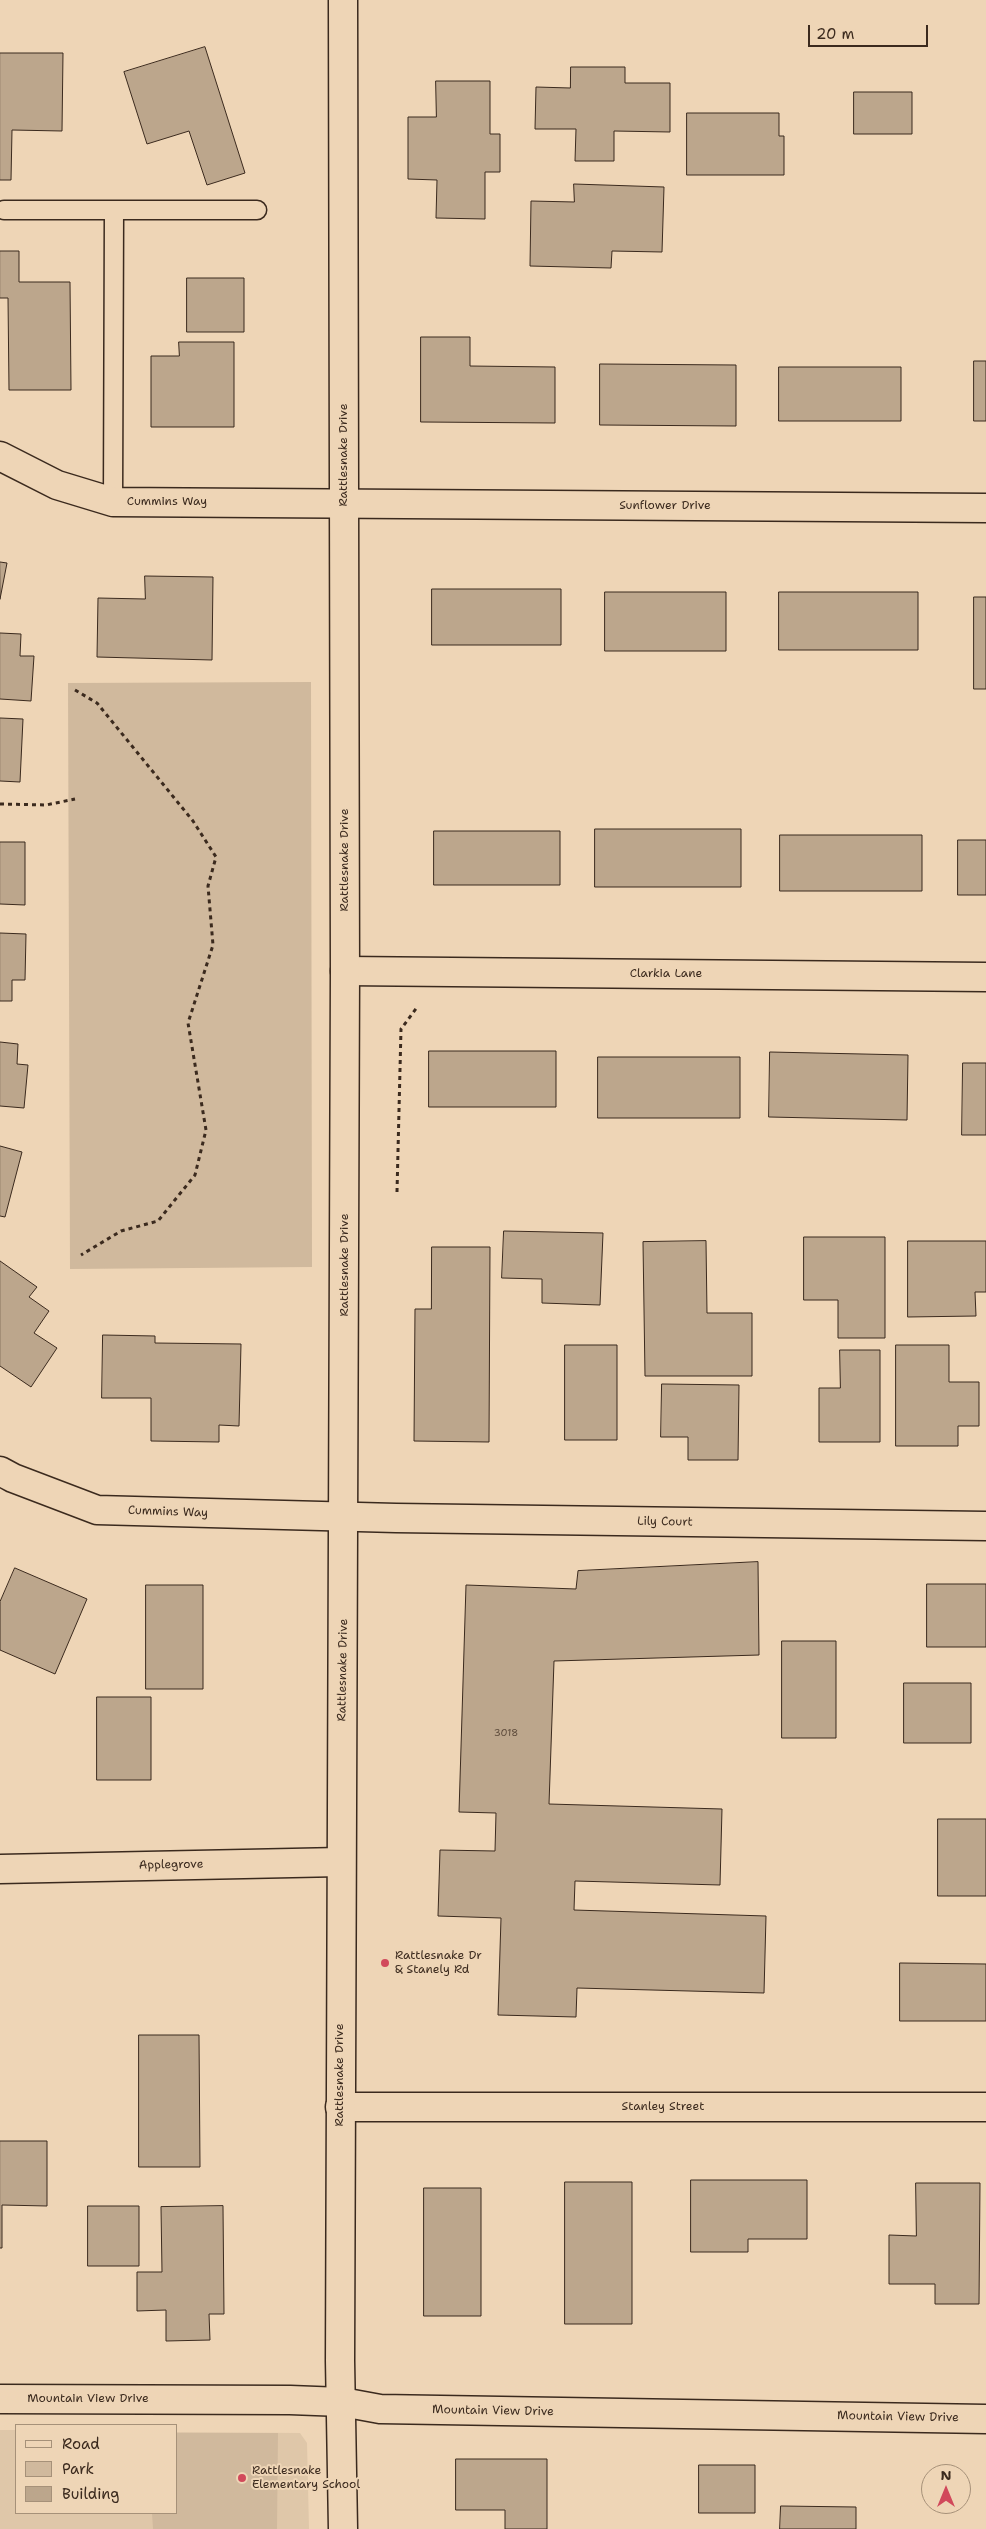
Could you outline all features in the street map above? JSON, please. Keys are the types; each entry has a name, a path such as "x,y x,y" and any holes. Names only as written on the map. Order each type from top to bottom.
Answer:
{"street":[{"name":"Rattlesnake Drive","path":"344,0 344,1517 340,2107 344,2529"},
{"name":"Cummins Way","path":"0,456 58,485 113,502 344,503"},
{"name":"Sunflower Drive","path":"344,503 986,508"},
{"name":"Clarkia Lane","path":"345,971 986,976"},
{"name":"Cummins Way","path":"0,1471 13,1478 97,1510 344,1517"},
{"name":"Lily Court","path":"344,1517 986,1526"},
{"name":"Applegrove","path":"0,1869 341,1862"},
{"name":"Stanley Street","path":"340,2107 986,2107"},
{"name":"Mountain View Drive","path":"0,2399 342,2402 380,2409 986,2419"}],"lane":[{"path":"4,210 257,210"},
{"path":"113,502 114,210"}],"path":[{"path":"75,690 97,703 192,821 216,857 208,886 213,945 188,1023 206,1130 195,1176 158,1221 121,1231 81,1255"},
{"path":"0,804 46,805 75,799"},
{"path":"397,1192 401,1029 443,972"}],"shaded area":[{"name":"Rattlesnake Elementary School","path":"0,2430 15,2430 15,2514 178,2514 178,2432 300,2433 307,2443 309,2529 0,2529"}],"green space":[{"path":"311,682 312,1267 70,1269 68,683"},
{"path":"178,2433 278,2433 277,2529 153,2529 152,2514 178,2514"}],"building":[{"path":"205,47 245,173 207,185 189,131 147,144 124,72"},
{"path":"0,53 63,53 62,131 12,130 11,180 0,180"},
{"path":"571,67 625,67 625,83 670,83 670,132 614,131 614,161 575,161 576,129 535,129 536,87 570,88"},
{"path":"436,81 490,81 490,134 500,134 500,172 485,172 485,219 436,218 437,180 408,179 408,117 436,117"},
{"path":"854,92 912,92 912,134 854,134"},
{"path":"687,113 779,113 779,136 784,136 784,175 687,175"},
{"path":"574,184 664,187 662,252 612,251 611,268 530,266 531,201 574,202"},
{"path":"0,251 19,251 19,282 70,282 71,390 9,390 8,298 0,298"},
{"path":"187,278 244,278 244,332 187,332"},
{"path":"421,337 470,337 470,366 555,367 555,423 421,422"},
{"path":"179,342 234,342 234,427 151,427 151,356 179,356"},
{"path":"974,361 986,361 986,421 974,421"},
{"path":"600,364 736,365 736,426 600,425"},
{"path":"779,367 901,367 901,421 779,421"},
{"path":"0,562 7,563 0,599"},
{"path":"145,576 213,577 212,660 97,657 98,598 145,599"},
{"path":"432,589 561,589 561,645 432,645"},
{"path":"605,592 726,592 726,651 605,651"},
{"path":"779,592 918,592 918,650 779,650"},
{"path":"974,597 986,597 986,689 974,689"},
{"path":"0,633 21,634 20,656 34,656 31,701 0,699"},
{"path":"0,718 23,719 20,782 0,781"},
{"path":"595,829 741,829 741,887 595,887"},
{"path":"434,831 560,831 560,885 434,885"},
{"path":"780,835 922,835 922,891 780,891"},
{"path":"958,840 986,840 986,895 958,895"},
{"path":"0,842 25,842 25,905 0,904"},
{"path":"0,933 26,934 25,980 12,980 12,1001 0,1001"},
{"path":"0,1042 18,1044 17,1064 28,1065 24,1108 0,1106"},
{"path":"429,1051 556,1051 556,1107 429,1107"},
{"path":"770,1052 908,1055 907,1120 769,1117"},
{"path":"598,1057 740,1057 740,1118 598,1118"},
{"path":"963,1063 986,1063 986,1135 962,1135"},
{"path":"0,1146 22,1152 5,1217 0,1216"},
{"path":"504,1231 603,1233 600,1305 542,1303 542,1279 502,1278"},
{"path":"804,1237 885,1237 885,1338 838,1338 838,1300 804,1300"},
{"path":"706,1241 707,1313 752,1313 752,1376 645,1376 643,1242"},
{"path":"908,1241 986,1241 986,1292 975,1292 976,1316 908,1317"},
{"path":"432,1247 490,1247 489,1442 414,1441 415,1309 431,1309"},
{"path":"0,1261 37,1287 29,1297 49,1311 34,1333 57,1348 31,1387 0,1366"},
{"path":"103,1335 155,1336 155,1343 241,1344 239,1426 219,1425 219,1442 151,1441 151,1398 102,1398"},
{"path":"565,1345 617,1345 617,1440 565,1440"},
{"path":"896,1345 949,1345 949,1382 979,1382 979,1426 958,1426 958,1446 896,1446"},
{"path":"840,1350 880,1350 880,1442 819,1442 819,1388 840,1388"},
{"path":"662,1384 739,1385 738,1460 688,1460 688,1437 661,1437"},
{"path":"758,1562 759,1655 554,1661 549,1804 722,1809 720,1885 575,1881 574,1910 766,1916 764,1993 577,1988 576,2017 498,2015 501,1918 438,1916 440,1850 495,1851 496,1813 459,1812 466,1585 576,1589 578,1571"},
{"path":"15,1568 87,1599 55,1674 0,1650 0,1602"},
{"path":"927,1584 986,1584 986,1647 927,1647"},
{"path":"146,1585 203,1585 203,1689 146,1689"},
{"path":"782,1641 836,1641 836,1738 782,1738"},
{"path":"904,1683 971,1683 971,1743 904,1743"},
{"path":"97,1697 151,1697 151,1780 97,1780"},
{"path":"938,1819 986,1819 986,1896 938,1896"},
{"path":"900,1963 986,1964 986,2021 900,2021"},
{"path":"139,2035 199,2035 200,2167 139,2167"},
{"path":"0,2141 47,2141 47,2206 2,2205 2,2248 0,2248"},
{"path":"691,2180 807,2180 807,2239 748,2239 748,2252 691,2252"},
{"path":"565,2182 632,2182 632,2324 565,2324"},
{"path":"916,2183 980,2183 979,2304 935,2304 935,2284 889,2284 889,2235 916,2236"},
{"path":"424,2188 481,2188 481,2316 424,2316"},
{"path":"88,2206 139,2206 139,2266 88,2266"},
{"path":"223,2206 224,2314 209,2314 210,2340 166,2341 166,2310 137,2311 137,2272 162,2272 161,2207"},
{"path":"456,2459 547,2459 547,2529 505,2529 505,2510 456,2510"},
{"path":"699,2465 755,2465 755,2513 699,2513"},
{"path":"781,2506 856,2507 856,2529 780,2529"}],"place":[{"name":"Rattlesnake Dr & Stanely Rd","path":"385,1963"},
{"name":"Rattlesnake Elementary School","path":"242,2478"}]}
